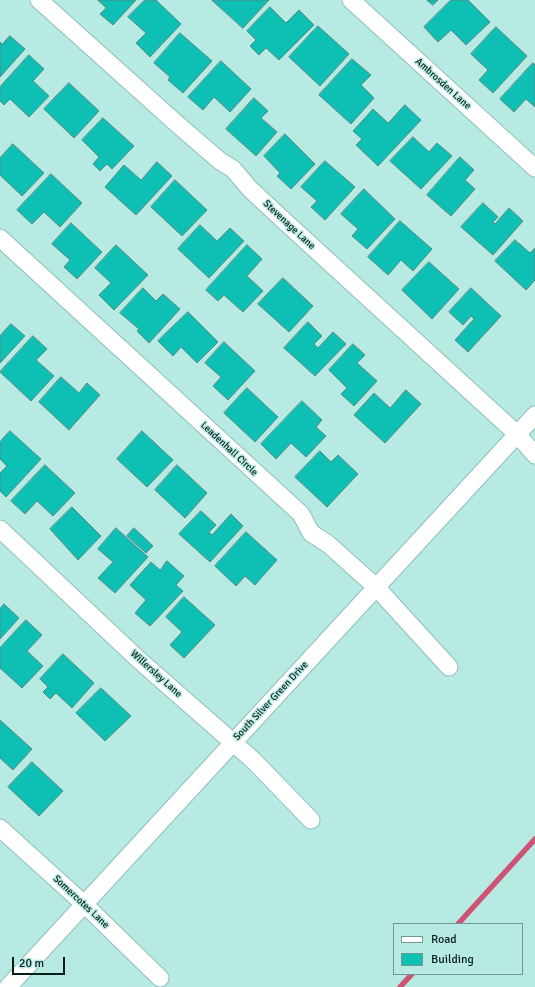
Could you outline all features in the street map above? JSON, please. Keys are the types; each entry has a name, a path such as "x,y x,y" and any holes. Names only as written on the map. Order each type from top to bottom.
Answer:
{"street":[{"name":"Stevenage Lane","path":"39,0 176,123 220,161 233,169 250,189 280,217 517,434 535,455"},
{"name":"Ambrosden Lane","path":"351,0 535,168"},
{"name":"Leadenhall Circle","path":"0,238 301,514 311,533 328,544 376,587 450,667"},
{"name":"South Silver Green Drive","path":"8,987 535,415"},
{"name":"Willersley Lane","path":"0,530 138,660 253,760 311,820"},
{"name":"Somercotes Lane","path":"0,828 84,904 160,978"}],"building":[{"path":"98,0 136,0 113,25 100,14 106,8"},
{"path":"145,0 156,0 181,24 150,57 136,43 146,33 128,17"},
{"path":"212,0 269,0 243,28"},
{"path":"427,0 438,0 433,5"},
{"path":"451,0 468,0 490,22 466,45 451,30 438,42 424,27"},
{"path":"270,7 286,23 299,10 314,25 279,60 266,48 259,55 250,46 256,40 247,31"},
{"path":"318,26 349,54 320,86 289,57"},
{"path":"496,27 527,56 493,93 479,80 488,70 471,54"},
{"path":"180,33 212,61 183,93 168,80 170,77 154,63"},
{"path":"10,36 25,49 0,77 0,42 2,44"},
{"path":"29,55 44,69 33,81 49,96 29,117 10,99 4,105 0,101 0,87"},
{"path":"352,59 371,75 361,85 374,98 351,124 319,95"},
{"path":"221,61 251,89 230,112 214,97 203,110 188,97"},
{"path":"533,63 535,65 535,107 526,99 514,112 500,99"},
{"path":"69,83 99,111 74,138 44,109"},
{"path":"254,98 268,111 261,118 277,132 256,156 226,129"},
{"path":"405,105 421,120 378,166 356,145 362,139 353,131 373,109 388,123"},
{"path":"103,118 134,146 112,169 107,164 100,171 93,164 99,157 82,140"},
{"path":"285,134 315,164 291,189 277,176 280,173 264,156"},
{"path":"413,137 429,152 437,143 452,156 421,189 390,161"},
{"path":"13,144 44,173 22,196 0,175 0,158"},
{"path":"460,157 474,170 465,180 475,189 451,216 427,195"},
{"path":"325,161 355,187 325,220 311,207 317,201 301,187"},
{"path":"157,162 172,176 136,215 105,187 124,165 141,180"},
{"path":"51,174 82,203 60,227 44,212 32,224 17,210"},
{"path":"175,180 207,210 182,236 151,207"},
{"path":"364,189 395,219 367,249 352,236 358,229 341,214"},
{"path":"483,203 498,217 493,222 495,224 509,208 523,221 493,255 461,227"},
{"path":"400,221 432,249 413,271 401,260 388,275 368,257"},
{"path":"71,223 102,252 77,279 64,267 70,260 52,244"},
{"path":"200,225 217,241 230,228 244,241 209,278 178,249"},
{"path":"515,240 530,253 535,248 535,280 526,290 495,261"},
{"path":"116,245 148,275 114,310 99,295 111,283 95,268"},
{"path":"247,245 262,259 247,276 263,291 243,312 224,295 218,301 206,290"},
{"path":"429,262 459,289 432,319 402,290"},
{"path":"283,278 313,306 289,332 258,304"},
{"path":"143,288 156,301 163,294 180,309 149,343 137,331 139,329 120,313"},
{"path":"471,288 501,316 468,352 455,340 474,319 471,316 463,325 449,312"},
{"path":"188,312 218,342 197,363 181,347 173,356 158,341"},
{"path":"308,322 322,336 314,344 318,348 333,332 346,344 315,376 284,348"},
{"path":"11,324 25,336 0,363 0,336"},
{"path":"33,336 47,349 36,360 54,376 31,401 0,372"},
{"path":"224,342 255,371 228,400 213,386 221,377 205,363"},
{"path":"353,344 365,355 357,363 377,381 354,406 341,394 347,388 329,370"},
{"path":"61,377 79,393 87,383 100,395 69,430 39,402"},
{"path":"247,388 278,417 255,442 224,413"},
{"path":"406,390 421,404 385,443 354,415 374,393 390,408"},
{"path":"302,401 322,420 316,427 326,436 306,457 291,443 276,459 261,444"},
{"path":"10,431 41,459 6,497 0,491 0,473 7,466 0,459 0,442"},
{"path":"142,431 173,460 147,487 117,459"},
{"path":"320,451 331,462 338,455 358,474 327,507 295,477"},
{"path":"45,465 75,493 53,516 37,501 25,514 11,501"},
{"path":"177,465 207,493 185,518 155,490"},
{"path":"72,507 101,536 78,560 50,529"},
{"path":"201,511 216,525 209,532 212,535 231,514 243,526 210,562 179,534"},
{"path":"116,528 148,557 115,593 98,578 113,562 98,549"},
{"path":"134,528 153,546 146,553 127,536"},
{"path":"246,532 277,560 255,585 245,576 236,586 215,566"},
{"path":"167,561 184,576 176,585 183,591 150,626 135,613 146,600 130,585 151,562 160,570"},
{"path":"184,597 215,625 184,658 170,645 182,632 166,617"},
{"path":"4,604 19,618 0,639 0,609"},
{"path":"26,620 42,635 27,651 43,666 22,688 0,668 0,648"},
{"path":"63,654 94,683 72,708 56,693 50,699 43,692 48,687 40,679"},
{"path":"101,688 131,716 105,741 76,713"},
{"path":"0,720 32,749 13,770 0,758"},
{"path":"32,762 63,791 39,816 8,787"}],"waterway":[{"path":"459,923 535,839"},
{"path":"400,987 411,975"}]}
